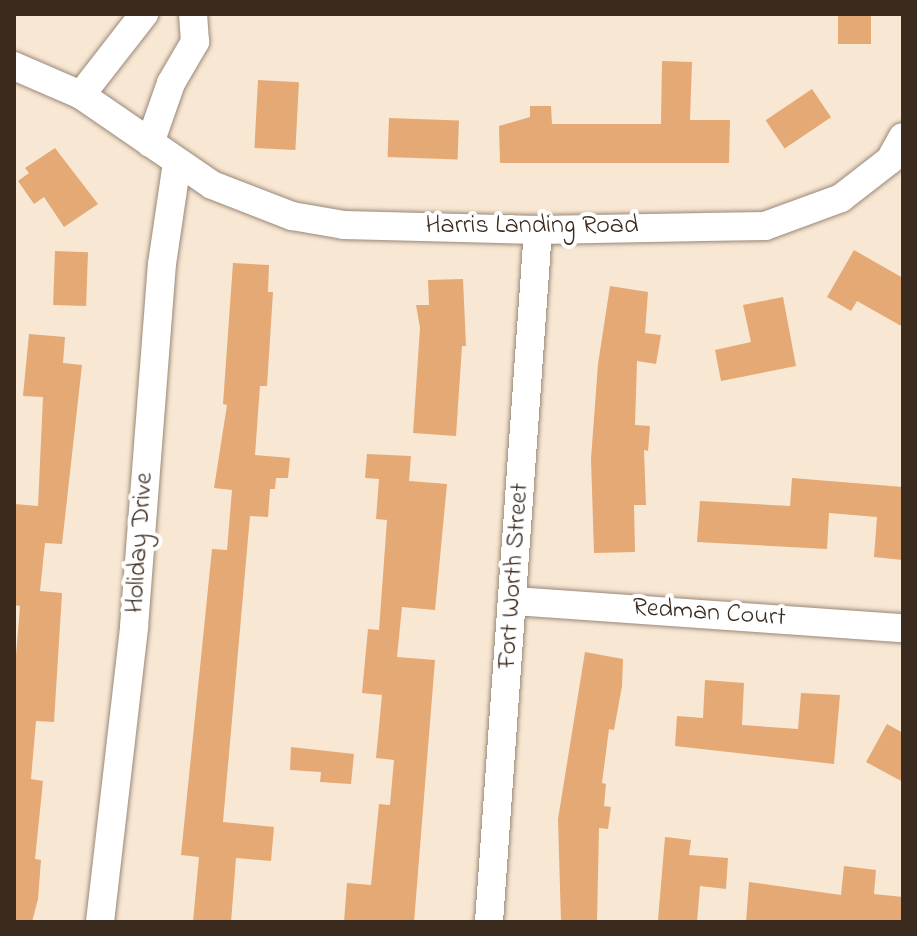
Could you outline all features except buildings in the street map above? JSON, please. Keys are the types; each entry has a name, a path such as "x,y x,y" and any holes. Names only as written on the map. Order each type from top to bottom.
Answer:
{"street":[{"path":"81,95 144,14"},
{"path":"150,143 171,83 195,42 193,14"},
{"name":"Harris Landing Road","path":"14,66 81,95 177,163 249,202 292,216 344,225 538,230 765,226 841,198 899,157"},
{"name":"Holiday Drive","path":"100,922 134,627 162,264 177,163"},
{"name":"Fort Worth Street","path":"489,922 538,230"},
{"name":"Redman Court","path":"514,601 903,628"}]}
